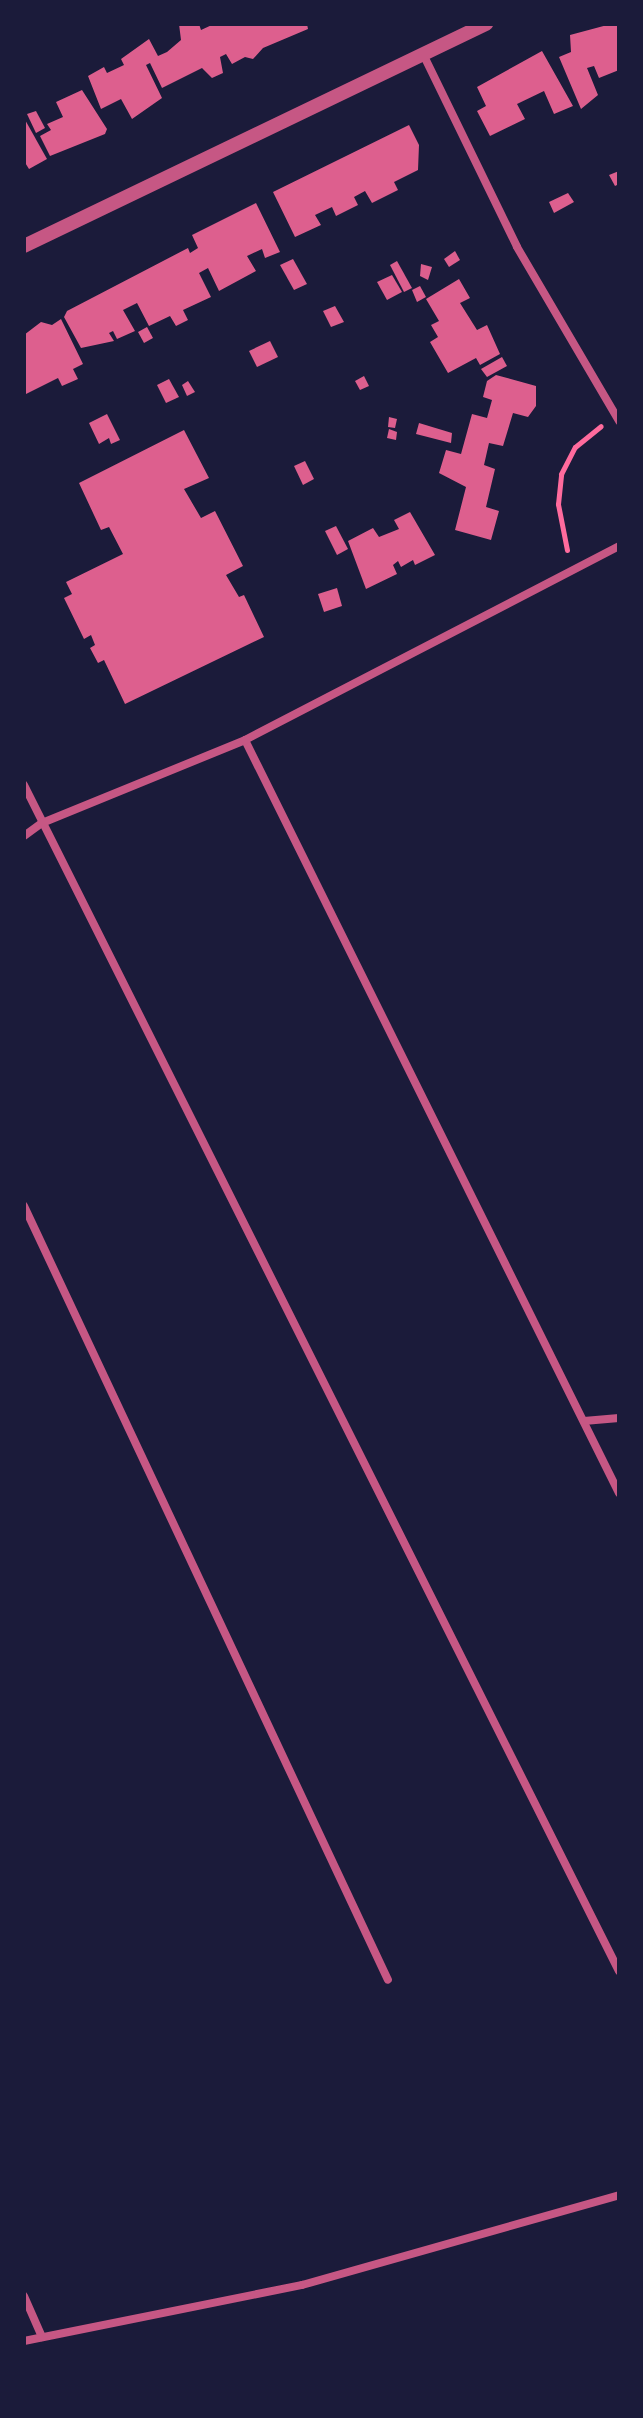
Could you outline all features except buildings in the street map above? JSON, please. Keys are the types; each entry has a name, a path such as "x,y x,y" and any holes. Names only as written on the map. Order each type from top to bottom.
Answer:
{"street":[{"path":"24,246 120,196 424,56 486,24"},
{"path":"424,56 517,247 617,418"},
{"path":"24,836 42,823 245,740 619,546"},
{"path":"245,740 619,1493"},
{"path":"24,785 619,1971"},
{"path":"24,1206 388,1980"},
{"path":"584,1421 619,1418"},
{"path":"24,2341 302,2285 619,2195"},
{"path":"24,2296 42,2337"}],"path":[{"path":"575,569 559,523 561,474 575,447 617,418"}]}
